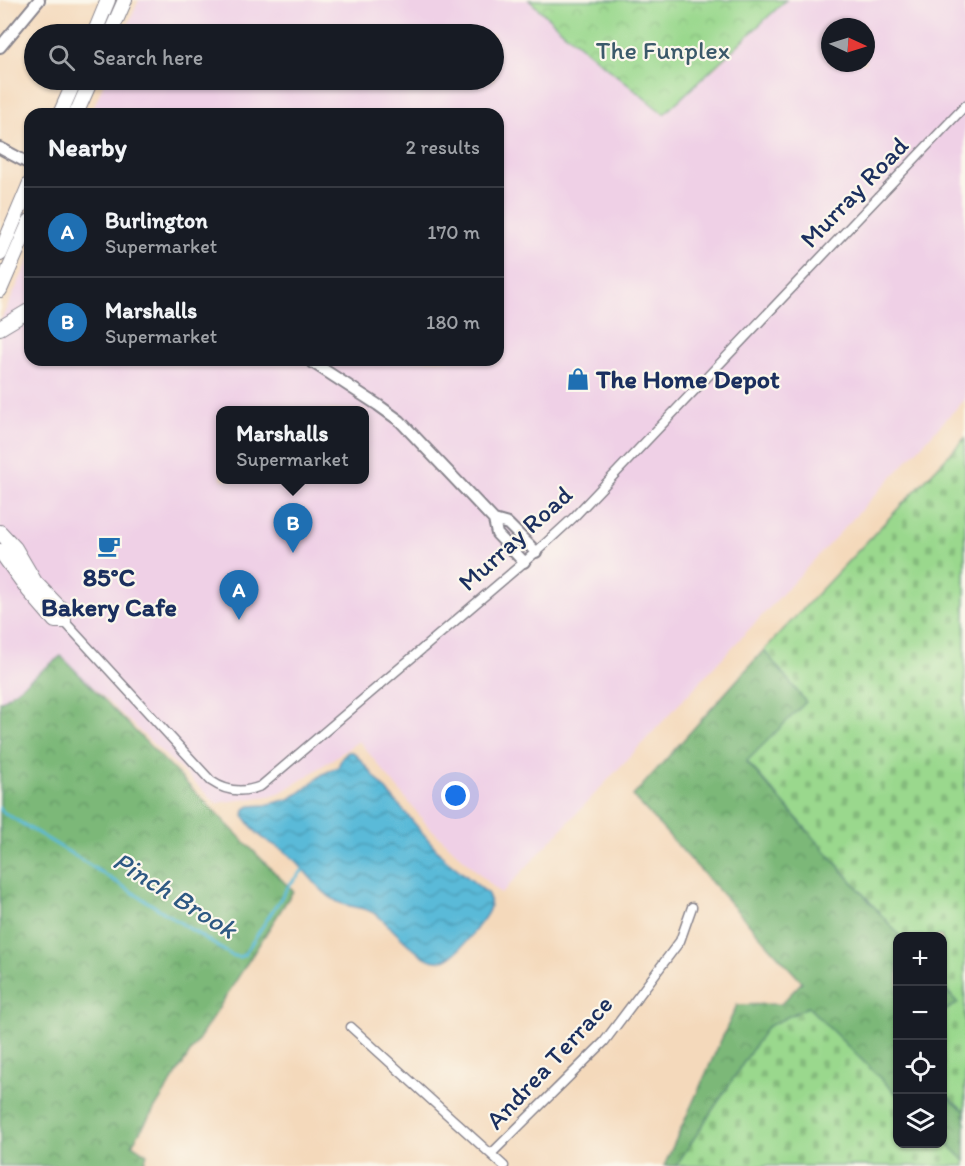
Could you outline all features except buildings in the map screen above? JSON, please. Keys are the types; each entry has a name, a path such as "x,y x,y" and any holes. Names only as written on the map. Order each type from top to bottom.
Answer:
{"main road":[{"path":"98,24 108,0"},
{"path":"114,24 125,0"},
{"path":"63,108 71,90"},
{"path":"79,108 87,90"},
{"path":"0,254 24,197"},
{"path":"0,290 24,235"},
{"path":"0,328 24,314"},
{"path":"0,532 15,548 35,582 63,612 64,621 55,621 29,591 0,551"}],"street":[{"path":"0,47 39,0"},
{"name":"Murray Road","path":"64,621 211,781 232,790 247,791 267,782 536,552 580,511 965,106"},
{"path":"0,148 24,161"},
{"path":"318,366 400,421 494,520 508,524 536,552"},
{"path":"494,520 497,534 524,562"},
{"name":"Andrea Terrace","path":"491,1154 604,1042 680,941 692,907"},
{"path":"351,1027 504,1166"}],"shaded area":[{"path":"139,0 529,0 566,34 713,70 786,0 965,0 965,399 501,894 428,826 359,741 276,795 216,803 61,657 2,702 0,701 0,322 24,271 24,366 504,366 504,108 93,108 101,90 504,90 504,24 128,24"}],"green space":[{"name":"The Funplex","path":"529,0 786,0 664,114 566,34"},
{"path":"965,438 965,1111 947,1095 947,1010 958,1003 947,991 947,932 897,932 747,761 806,702 764,650"},
{"path":"764,650 806,702 747,762 896,932 893,932 893,1091 808,1007 767,1027 676,1166 664,1166 737,1005 781,1004 802,982 633,796"},
{"path":"61,656 293,891 132,1144 147,1154 143,1166 0,1166 0,701"},
{"path":"947,991 958,1003 947,1010"},
{"path":"808,1007 893,1091 893,1148 947,1148 947,1143 965,1161 965,1166 676,1166 767,1027"},
{"path":"947,1096 965,1111 965,1161 947,1143"}],"water":[{"path":"348,752 353,752 357,756 444,858 487,893 490,903 488,912 460,949 444,960 432,960 415,950 372,912 343,904 331,897 288,854 258,834 244,816 245,809 250,806 266,805 289,799 298,794 323,774 338,767"}],"waterway":[{"name":"Pinch Brook","path":"0,808 231,955 239,957 244,955 290,884 303,870"}],"place":[{"name":"The Home Depot","path":"578,379"},
{"name":"85°C Bakery Cafe","path":"109,546"},
{"name":"Marshalls","path":"293,553"},
{"name":"Burlington","path":"239,620"}]}
